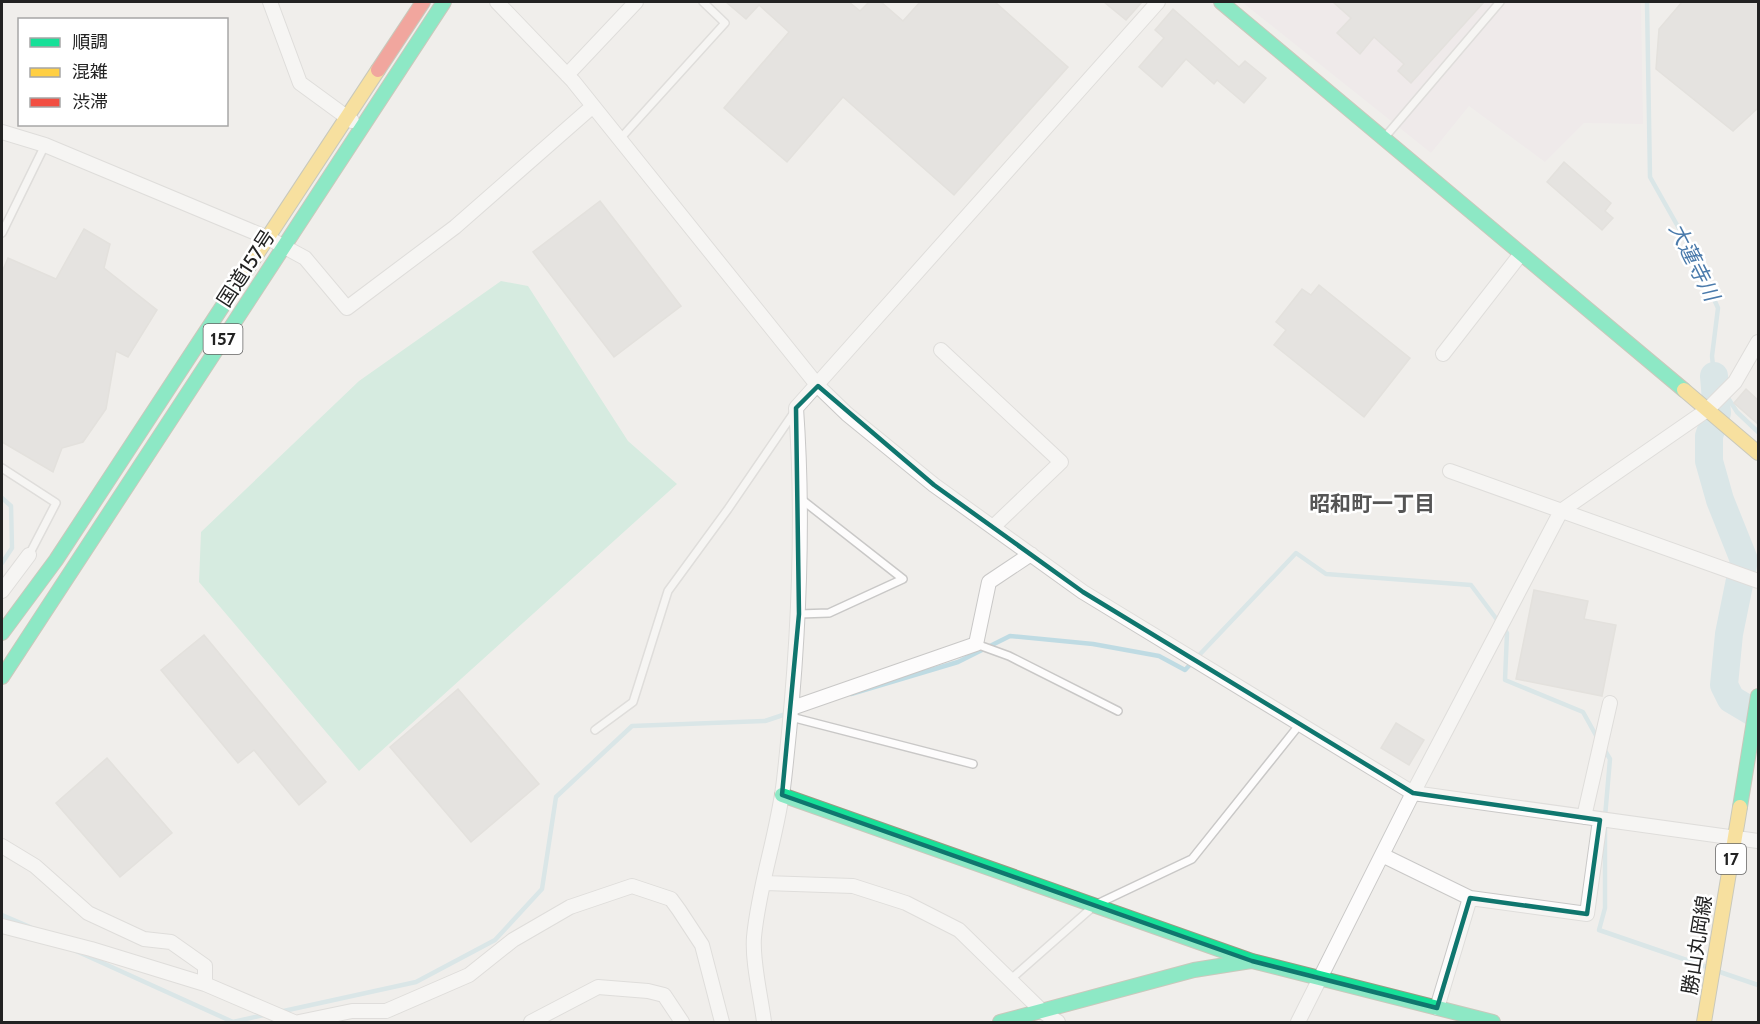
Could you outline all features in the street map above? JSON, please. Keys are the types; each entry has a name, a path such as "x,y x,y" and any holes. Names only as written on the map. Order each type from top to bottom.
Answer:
{"main road":[{"name":"国道157号","path":"2,633 56,560 423,2"},
{"name":"国道157号","path":"2,677 444,2"},
{"path":"1221,2 1385,137 1520,255 1758,453"},
{"name":"勝山丸岡線","path":"1704,1023 1758,696"},
{"path":"782,795 1252,961 1493,1023"},
{"path":"1000,1023 1194,970 1252,961"}],"street":[{"path":"270,2 300,83 362,128"},
{"path":"497,2 567,75 593,106 818,386 847,414 934,485 1083,592 1413,793 1758,841"},
{"path":"567,75 636,2"},
{"path":"764,1023 754,938 782,795 792,713 799,614 800,498 796,408 818,386 1151,4"},
{"path":"2,132 45,145 268,238 304,258 347,308 455,227 593,106"},
{"path":"1443,354 1520,255"},
{"path":"1298,1023 1413,793 1561,510 1707,410 1735,382 1758,342"},
{"path":"941,350 1060,462 993,527"},
{"path":"1450,471 1758,581"},
{"path":"792,713 976,644 989,582 1031,554"},
{"path":"2,591 29,555"},
{"path":"1584,817 1610,704"},
{"path":"1382,855 1470,898 1587,914 1600,820"},
{"path":"2,846 35,866 88,913 144,939 171,942 205,966 205,984"},
{"path":"765,883 853,886 906,903 959,930 1043,1012 1058,1023"},
{"path":"299,1023 352,1011 386,1011 469,975 513,940 570,907 632,886 670,899 702,945 722,1023"},
{"path":"1437,1008 1470,898"},
{"path":"2,926 91,949 205,984 294,1023"},
{"path":"531,1023 598,987 648,991 664,995 682,1023"}],"lane":[{"path":"619,140 725,23 703,2"},
{"path":"1385,137 1500,2"},
{"path":"2,233 45,145"},
{"path":"595,730 633,702 668,591 728,509 796,408"},
{"path":"2,468 56,503 29,555"},
{"path":"799,614 829,613 903,579 800,498"},
{"path":"976,644 1009,656 1118,711"},
{"path":"792,713 973,764"},
{"path":"1011,979 1095,905 1192,860 1300,723"}],"highlighted area":[{"path":"818,386 934,485 1083,592 1413,793 1600,820 1587,914 1470,898 1437,1008 1252,961 782,795 799,614 796,408"}],"shaded area":[{"path":"1242,2 1641,2 1643,124 1584,123 1545,162 1469,106 1431,153"}],"green space":[{"path":"501,281 528,286 628,441 677,484 359,771 199,582 201,532 359,381"}],"building":[{"path":"726,2 849,2 860,11 869,2 881,2 903,21 920,2 995,2 1068,67 954,195 843,97 787,162 724,108 789,32 759,5 746,19"},
{"path":"1104,2 1142,2 1126,20"},
{"path":"1333,2 1484,2 1411,83 1398,71 1404,64 1374,37 1360,54 1337,33 1351,18"},
{"path":"1682,2 1758,2 1758,108 1733,131 1656,69 1659,29"},
{"path":"1173,9 1239,67 1245,61 1266,78 1244,103 1217,80 1214,84 1186,59 1162,87 1139,67 1164,38 1155,30"},
{"path":"1564,162 1611,203 1605,211 1613,218 1602,230 1547,182"},
{"path":"600,201 681,306 614,357 533,252"},
{"path":"84,229 110,244 104,268 157,310 128,357 116,351 106,409 83,442 62,448 53,472 2,442 2,272 8,258 56,279"},
{"path":"1319,285 1410,358 1364,417 1274,345 1286,330 1276,322 1302,289 1311,295"},
{"path":"1746,389 1758,400 1758,424 1734,403"},
{"path":"1534,590 1588,601 1584,619 1616,625 1602,696 1516,679"},
{"path":"204,635 326,782 299,805 254,750 238,763 161,670"},
{"path":"458,689 539,784 471,842 390,747"},
{"path":"1396,723 1424,740 1409,765 1381,748"},
{"path":"107,758 172,833 120,877 56,803"}],"waterway":[{"name":"大蓮寺川","path":"1647,2 1650,177 1694,255 1718,308 1712,356 1714,376 1737,412 1758,432"},
{"name":"大蓮寺川","path":"1714,376 1717,413 1709,436 1709,461 1720,500 1744,560 1729,634 1724,685 1731,699 1758,715"},
{"path":"2,498 11,506 12,548 2,563"},
{"path":"851,694 958,662 1010,636 1093,644 1159,656 1185,670 1296,553 1326,574 1471,585 1507,633 1505,680 1583,712 1598,739"},
{"path":"279,1012 416,982 495,940 542,889 556,797 632,726 765,721 789,713"},
{"path":"1604,749 1610,759 1605,817"},
{"path":"1605,825 1605,908 1599,930 1707,967"},
{"path":"2,915 30,927"},
{"path":"74,950 233,1022 268,1014"},
{"path":"1717,971 1758,985"}],"traffic: fast":[{"path":"2,677 444,2"},
{"path":"1221,2 1684,390"},
{"path":"2,633 56,560 247,269"},
{"path":"1740,807 1758,696"},
{"path":"782,795 1252,961 1493,1022"},
{"path":"1000,1022 1194,970 1251,961"}],"traffic: slow":[{"path":"247,269 378,70"},
{"path":"1684,390 1758,453"},
{"path":"1704,1022 1740,807"}],"traffic: jam":[{"path":"378,70 423,2"}],"district":[{"name":"昭和町一丁目","path":"1372,504"}]}
